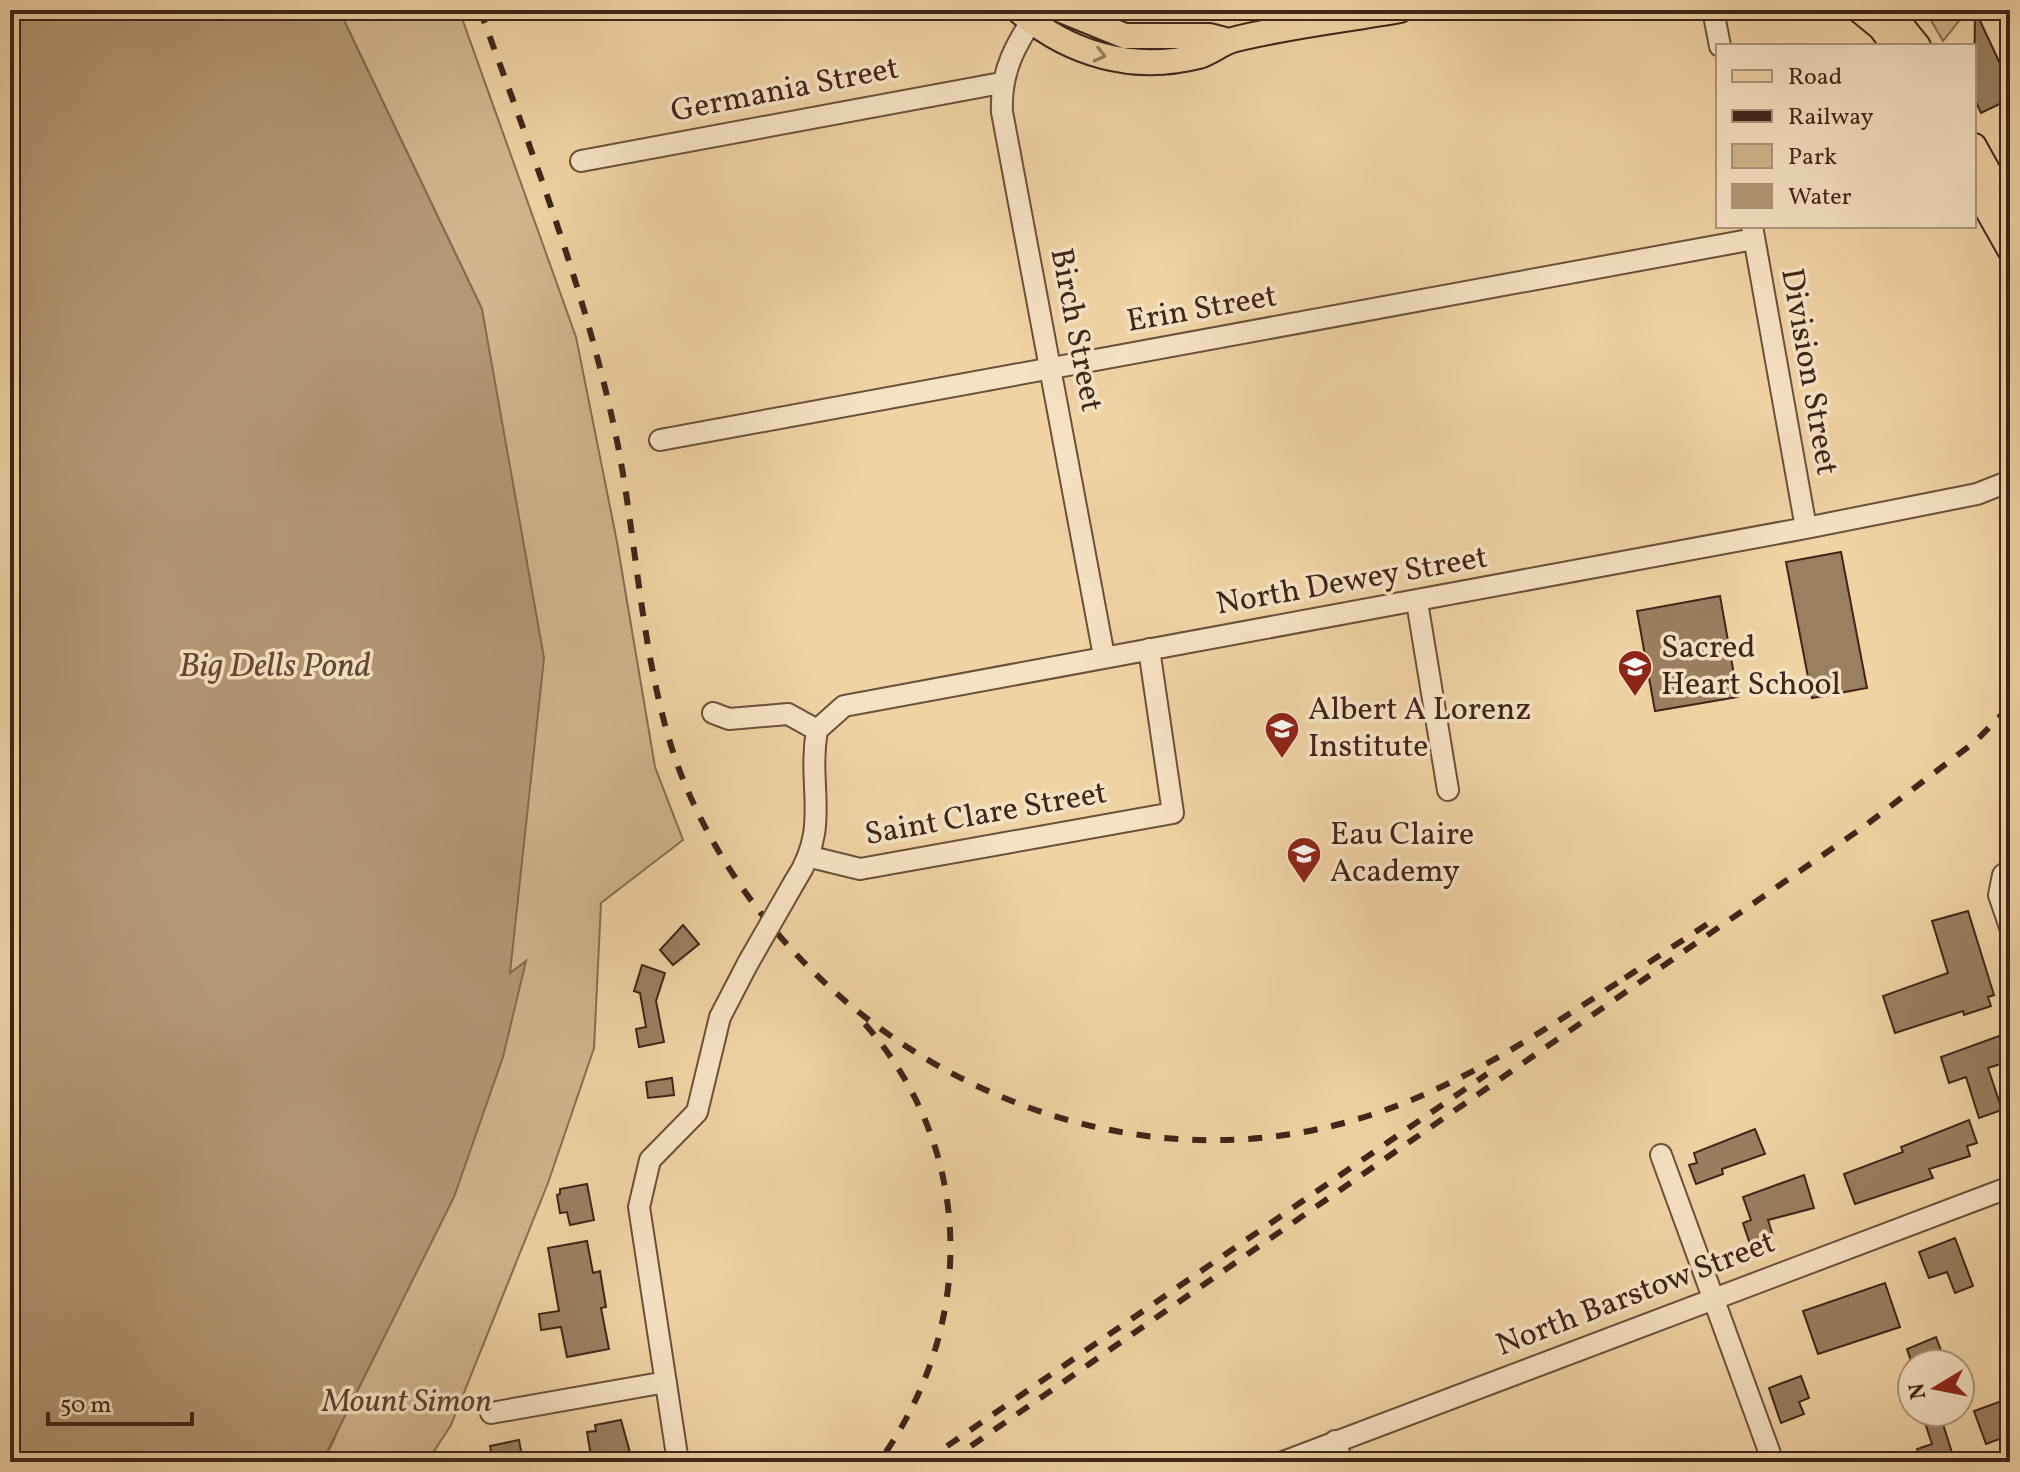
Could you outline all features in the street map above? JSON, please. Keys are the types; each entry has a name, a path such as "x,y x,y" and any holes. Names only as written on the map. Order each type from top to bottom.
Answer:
{"main road":[{"path":"1061,10 1125,36 1210,36 1229,41"},
{"path":"1029,14 1055,40 1136,62 1188,58 1229,41 1400,10"},
{"path":"1859,10 1881,28 1893,44"},
{"path":"1891,11 1916,44"},
{"path":"1976,150 2010,211"},
{"path":"1976,190 2010,250"}],"street":[{"path":"1713,10 1720,44"},
{"name":"Birch Street","path":"1029,14 1001,83 1002,112 1104,656"},
{"name":"Germania Street","path":"581,161 1001,83"},
{"name":"Erin Street","path":"660,440 1050,369 1753,232"},
{"name":"Division Street","path":"1753,232 1806,528"},
{"name":"North Dewey Street","path":"817,730 844,706 1806,528 1977,494 2010,481"},
{"path":"1417,602 1448,790"},
{"name":"Saint Clare Street","path":"811,857 860,869 1173,813 1149,649"},
{"path":"678,1462 639,1207 650,1160 697,1112 720,1017 811,857 817,819 812,758 817,730 788,714 729,719 713,713"},
{"path":"2006,872 1999,895 2010,927"},
{"path":"1661,1155 1773,1462"},
{"name":"North Barstow Street","path":"1283,1462 2010,1187"},
{"path":"491,1413 666,1382"},
{"path":"1335,1441 1342,1462"}],"green space":[{"name":"Mount Simon","path":"339,10 459,10 576,337 617,542 655,767 683,840 601,903 594,1048 548,1183 451,1425 427,1462 322,1462 333,1442 525,962 510,974 482,309"},
{"path":"1925,10 1960,10 1962,17 1943,41"}],"water":[{"name":"Big Dells Pond","path":"10,10 339,10 482,309 544,658 510,973 526,961 503,1057 454,1197 322,1462 10,1462"}],"building":[{"path":"1975,10 2010,85 2010,99 1981,113 1976,102"},
{"path":"1841,552 1867,688 1812,698 1786,562"},
{"path":"1720,596 1738,697 1655,711 1637,611"},
{"path":"1968,911 1994,995 1988,997 1991,1006 1964,1015 1963,1011 1895,1033 1883,996 1948,973 1932,921"},
{"path":"683,925 699,944 673,965 660,950"},
{"path":"642,965 665,973 656,1001 664,1042 639,1047 636,1029 646,1027 640,993 634,991"},
{"path":"1999,1036 2002,1044 2010,1041 2010,1061 1988,1068 2002,1110 1979,1118 1966,1077 1949,1083 1941,1057"},
{"path":"672,1078 674,1095 648,1098 646,1082"},
{"path":"1969,1120 1977,1143 1967,1146 1970,1156 1929,1169 1933,1178 1855,1204 1844,1174 1903,1152 1901,1147"},
{"path":"1755,1129 1765,1154 1722,1169 1723,1174 1696,1184 1689,1165 1697,1163 1694,1153"},
{"path":"1804,1175 1814,1208 1768,1220 1773,1236 1750,1244 1743,1223 1751,1220 1743,1197"},
{"path":"587,1184 594,1220 570,1225 567,1212 560,1213 557,1195 560,1189"},
{"path":"1955,1238 1973,1286 1955,1293 1947,1272 1929,1278 1919,1252"},
{"path":"587,1241 593,1273 600,1271 606,1307 601,1308 609,1349 567,1357 561,1327 541,1330 539,1314 559,1311 548,1248"},
{"path":"1885,1283 1900,1327 1818,1354 1803,1311"},
{"path":"1936,1337 1940,1348 1909,1348"},
{"path":"1801,1376 1809,1398 1799,1402 1804,1414 1781,1423 1769,1388"},
{"path":"2010,1398 2010,1420 2004,1422 2008,1436 1986,1444 1976,1410"},
{"path":"621,1420 631,1456 592,1462 587,1432 596,1431 595,1425"},
{"path":"1927,1428 1944,1428 1955,1462 1922,1462 1917,1449 1932,1444"},
{"path":"519,1440 523,1462 493,1462 490,1446"}],"railway":[{"path":"480,10 557,225 606,390 625,488 651,664 672,749 687,789 736,878 799,957 874,1024 959,1077 1052,1115 1150,1136 1250,1139 1351,1121 1426,1094 1498,1057 1634,972"},
{"path":"948,1462 1862,828 1976,741 2010,706"},
{"path":"1625,978 1709,923"},
{"path":"865,1024 902,1074 928,1127 944,1183 950,1240 947,1298 933,1355 911,1410 879,1462"},
{"path":"924,1462 1487,1074"}],"place":[{"name":"Sacred Heart School","path":"1635,698"},
{"name":"Albert A Lorenz Institute","path":"1282,760"},
{"name":"Eau Claire Academy","path":"1304,885"}]}
